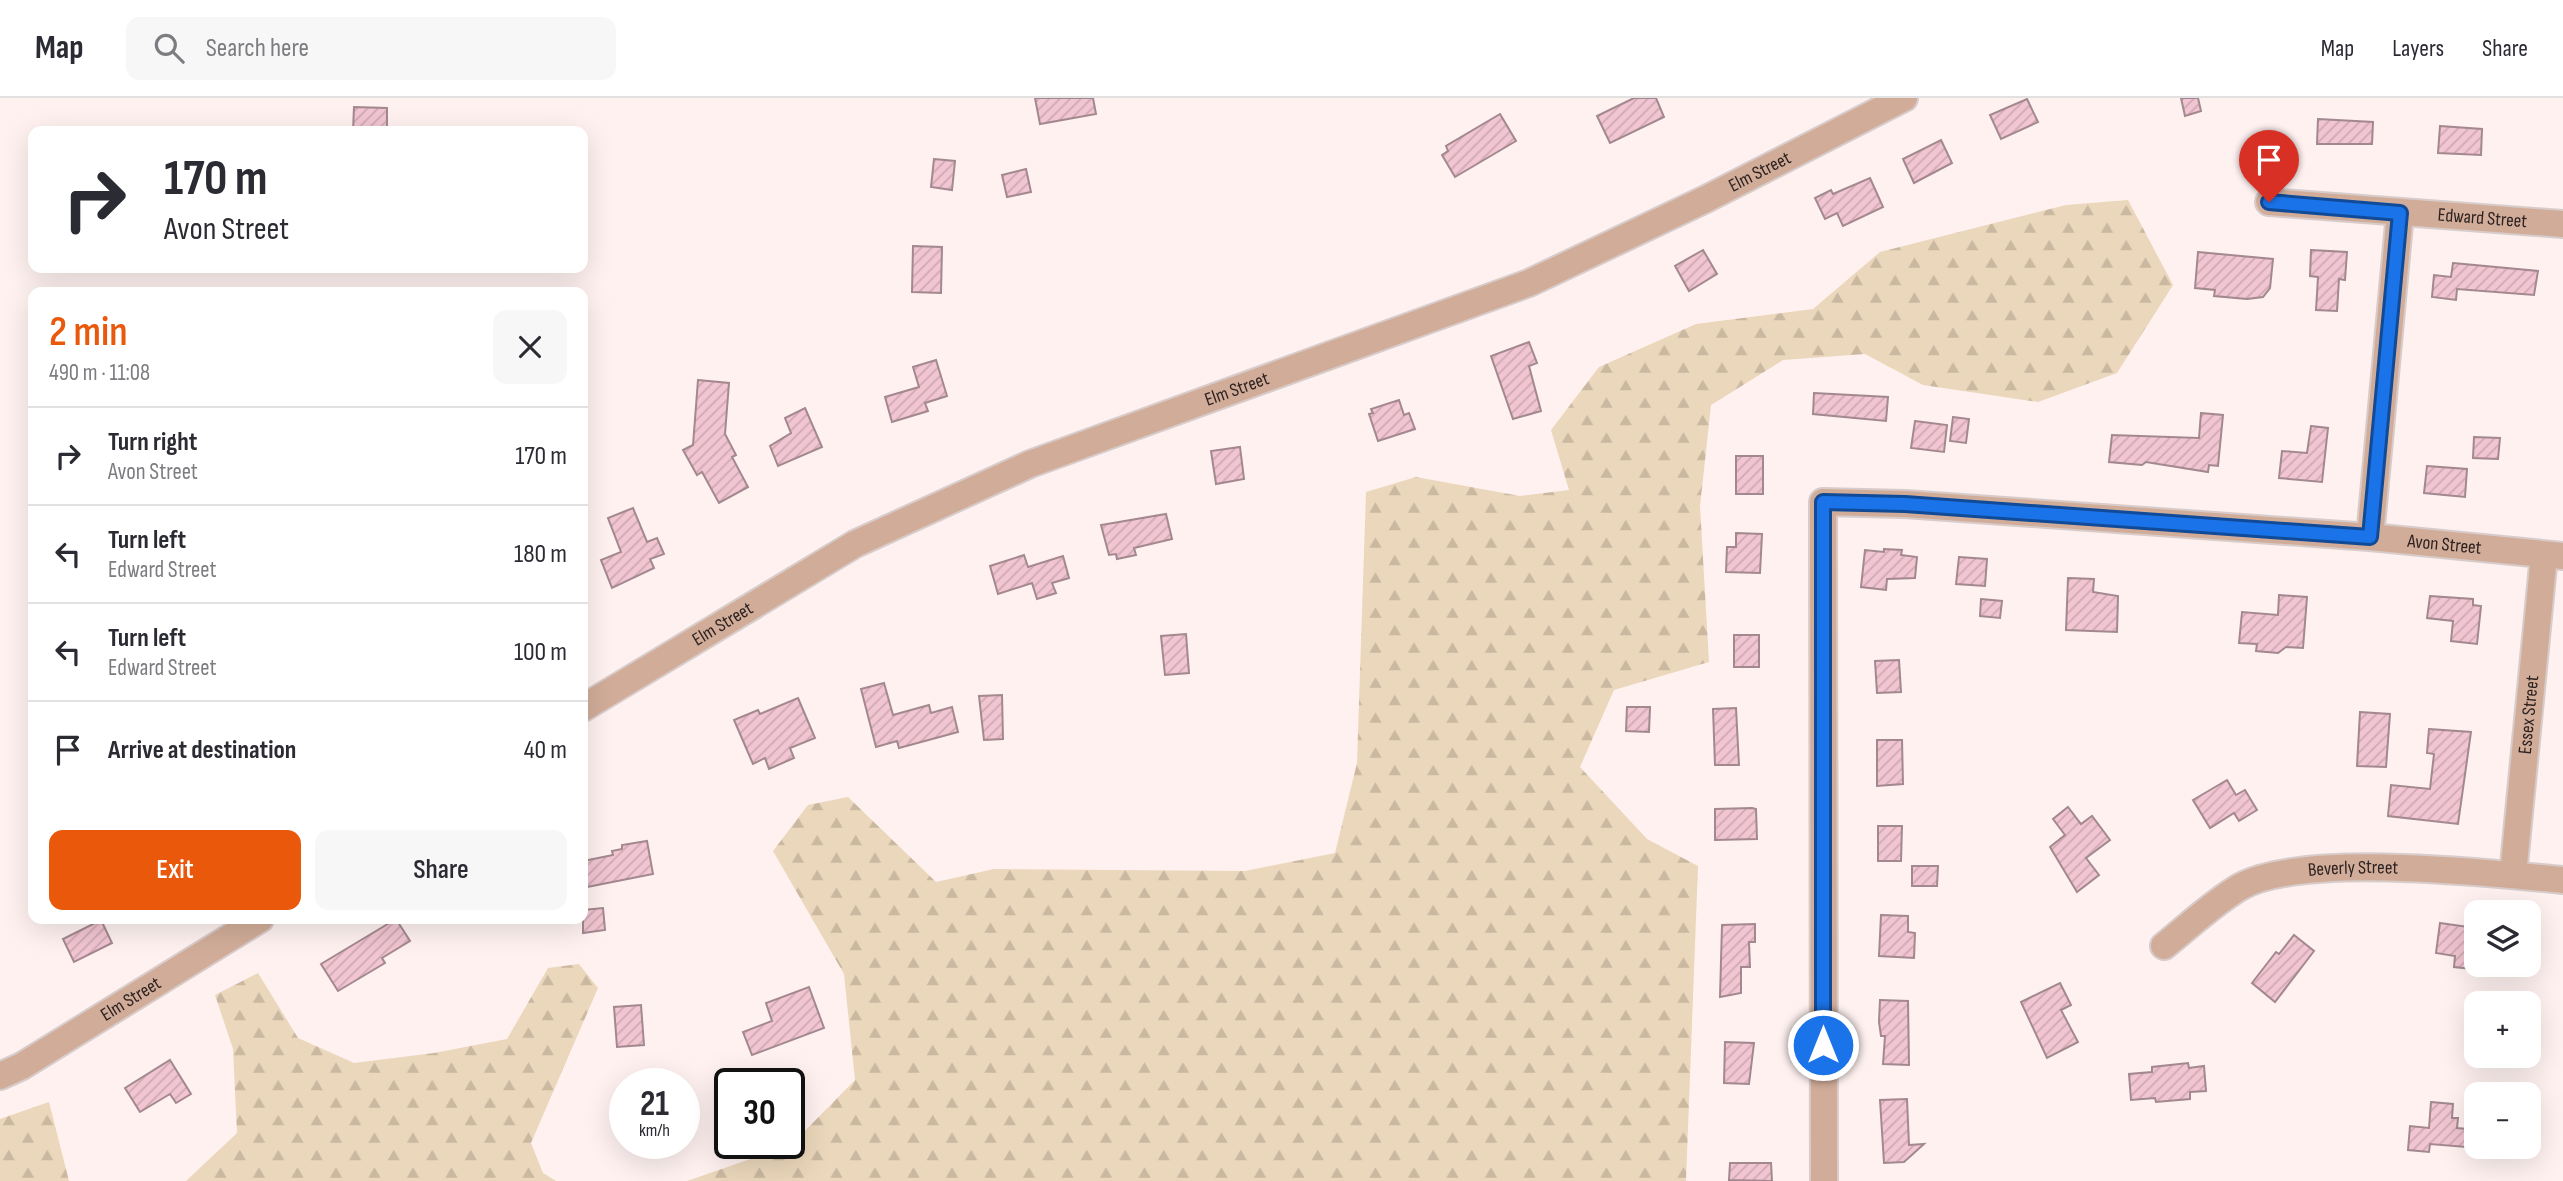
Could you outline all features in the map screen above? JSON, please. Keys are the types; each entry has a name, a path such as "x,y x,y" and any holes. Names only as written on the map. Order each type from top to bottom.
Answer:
{"street":[{"name":"Elm Street","path":"588,705 855,544 960,494 1030,464 1529,283 1706,199 1904,98"},
{"name":"Edward Street","path":"2269,202 2563,224"},
{"path":"2370,537 2400,213"},
{"name":"Avon Street","path":"1824,1181 1823,502 1905,504 2370,537 2554,556"},
{"name":"Essex Street","path":"2514,875 2554,556"},
{"name":"Beverly Street","path":"2164,946 2242,886 2266,878 2327,868 2367,867 2563,880"},
{"name":"Elm Street","path":"0,1076 33,1059 252,924"}],"green space":[{"path":"2128,200 2173,285 2117,373 2038,402 1923,385 1865,354 1783,360 1711,405 1700,506 1709,662 1614,690 1580,767 1647,839 1698,866 1686,1181 687,1181 751,1159 805,1159 805,1131 855,1080 844,974 773,851 808,805 848,797 936,882 994,869 1245,871 1335,853 1357,763 1366,492 1416,477 1520,496 1569,490 1551,430 1599,367 1696,324 1813,309 1880,252 2066,205"},
{"path":"579,964 598,988 531,1143 543,1173 556,1181 186,1181 237,1133 233,1049 215,995 258,973 298,1038 354,1063 434,1053 507,1039 548,968"},
{"path":"49,1102 69,1181 0,1181 0,1119"}],"building":[{"path":"1035,98 1093,98 1096,114 1040,124"},
{"path":"1634,98 1656,98 1664,117 1610,143 1597,116"},
{"path":"2181,98 2198,98 2201,111 2185,116"},
{"path":"2027,99 2038,122 2001,139 1990,115"},
{"path":"354,107 387,108 387,126 353,126"},
{"path":"1500,114 1516,141 1455,177 1442,155 1448,151 1446,146"},
{"path":"2318,119 2373,122 2372,144 2317,144"},
{"path":"2440,126 2482,129 2481,155 2438,153"},
{"path":"1941,140 1952,163 1914,183 1903,159"},
{"path":"934,159 955,161 952,190 931,187"},
{"path":"1026,169 1031,192 1007,197 1002,175"},
{"path":"1870,178 1883,207 1843,226 1837,213 1825,219 1815,198 1831,190 1833,194"},
{"path":"913,246 942,247 941,293 912,292"},
{"path":"1703,250 1717,274 1689,291 1675,266"},
{"path":"2311,250 2347,252 2345,280 2339,279 2337,311 2316,310 2318,277 2310,276"},
{"path":"2198,252 2273,259 2270,288 2263,297 2247,299 2214,296 2215,290 2195,288"},
{"path":"2453,263 2538,271 2534,295 2457,289 2456,300 2432,297 2434,275 2451,277"},
{"path":"1529,342 1537,363 1529,366 1541,411 1513,419 1491,356"},
{"path":"936,360 947,396 925,403 928,411 892,422 885,397 919,387 913,367"},
{"path":"698,380 729,383 725,434 736,455 732,457 748,487 719,503 702,472 697,475 683,450 693,445"},
{"path":"1814,393 1888,397 1886,421 1813,414"},
{"path":"1399,400 1404,415 1409,413 1415,429 1378,441 1369,414 1373,413 1371,409"},
{"path":"805,408 822,447 778,466 770,446 791,433 785,418"},
{"path":"2201,413 2223,415 2218,466 2209,465 2208,472 2146,462 2142,465 2109,462 2112,435 2199,438"},
{"path":"1953,417 1969,419 1966,443 1950,441"},
{"path":"1915,421 1947,425 1944,452 1911,448"},
{"path":"2311,426 2328,428 2322,482 2279,478 2282,451 2307,453"},
{"path":"2474,437 2500,438 2498,459 2473,458"},
{"path":"1240,447 1244,479 1216,484 1211,451"},
{"path":"1736,456 1763,456 1763,494 1736,494"},
{"path":"2427,466 2467,469 2465,497 2424,493"},
{"path":"633,508 647,542 657,538 664,554 650,559 654,568 612,588 601,560 621,552 608,518"},
{"path":"1166,514 1172,539 1134,548 1136,555 1117,559 1116,554 1109,555 1101,525"},
{"path":"1736,533 1762,534 1760,573 1726,572 1727,547 1736,547"},
{"path":"1884,549 1902,550 1901,555 1917,557 1915,578 1887,579 1886,590 1861,587 1865,550 1884,552"},
{"path":"1024,555 1028,567 1063,556 1069,578 1052,583 1056,593 1037,599 1032,583 998,594 990,566"},
{"path":"1959,557 1987,559 1985,586 1956,584"},
{"path":"2068,578 2094,579 2093,592 2118,596 2117,632 2066,630"},
{"path":"2279,595 2307,597 2303,648 2286,647 2278,653 2256,651 2257,644 2239,643 2242,612 2278,615"},
{"path":"2430,596 2473,599 2473,605 2481,606 2477,644 2451,641 2453,621 2427,618"},
{"path":"1981,599 2002,601 2000,618 1980,616"},
{"path":"1186,634 1189,673 1165,675 1161,636"},
{"path":"1734,635 1759,635 1759,667 1734,667"},
{"path":"1899,660 1901,692 1877,693 1875,661"},
{"path":"884,683 893,715 929,705 931,713 952,707 958,732 899,748 897,741 876,747 861,689"},
{"path":"1002,695 1003,739 984,740 979,696"},
{"path":"798,698 815,738 790,748 794,758 769,769 765,758 753,764 734,720 758,710 760,714"},
{"path":"1627,707 1650,707 1649,732 1626,731"},
{"path":"1736,708 1739,765 1715,765 1713,709"},
{"path":"2360,712 2390,714 2386,767 2357,766"},
{"path":"2429,729 2471,732 2458,824 2388,816 2391,785 2430,789 2434,754 2427,753"},
{"path":"1877,740 1902,740 1903,784 1877,786"},
{"path":"2227,780 2236,795 2245,790 2257,810 2239,821 2234,813 2210,828 2193,800"},
{"path":"2068,807 2081,824 2092,816 2110,840 2086,858 2099,875 2077,892 2050,847 2065,835 2053,819"},
{"path":"1715,809 1756,809 1757,839 1715,840"},
{"path":"1878,826 1902,826 1901,861 1878,861"},
{"path":"647,841 653,874 588,887 588,860 613,855 612,851 622,849 622,845"},
{"path":"1912,866 1938,866 1937,886 1912,886"},
{"path":"603,908 605,930 583,933 583,924 588,924 588,910"},
{"path":"1881,915 1908,916 1908,932 1915,933 1914,958 1879,956"},
{"path":"2440,923 2464,926 2464,968 2454,967 2455,956 2436,953"},
{"path":"93,924 103,924 112,943 74,962 63,939"},
{"path":"388,924 399,924 410,941 382,958 385,963 338,991 321,964"},
{"path":"1755,924 1755,942 1749,942 1750,967 1741,967 1741,993 1720,997 1722,925"},
{"path":"2294,935 2314,951 2275,1002 2252,983 2276,952 2279,954"},
{"path":"2060,983 2071,1005 2061,1010 2078,1042 2047,1058 2021,1002"},
{"path":"809,987 824,1028 752,1055 743,1032 772,1021 766,1003"},
{"path":"1880,1000 1908,1001 1909,1065 1883,1064 1885,1036 1881,1036 1879,1022"},
{"path":"641,1005 644,1045 617,1047 614,1007"},
{"path":"1725,1042 1754,1043 1749,1084 1724,1083"},
{"path":"170,1060 191,1094 176,1103 170,1094 140,1112 125,1088"},
{"path":"2188,1063 2189,1068 2204,1066 2206,1091 2190,1092 2190,1099 2156,1102 2155,1098 2131,1100 2129,1074 2152,1072 2152,1067"},
{"path":"1907,1099 1909,1145 1924,1144 1904,1162 1884,1163 1880,1100"},
{"path":"2431,1102 2453,1104 2452,1118 2458,1118 2457,1128 2464,1129 2464,1147 2430,1144 2429,1152 2408,1150 2410,1126 2429,1128"},
{"path":"1730,1163 1771,1163 1772,1181 1729,1180"}],"route":[{"path":"1823,1045 1823,502 1905,504 2370,537 2400,213 2269,202"}]}
